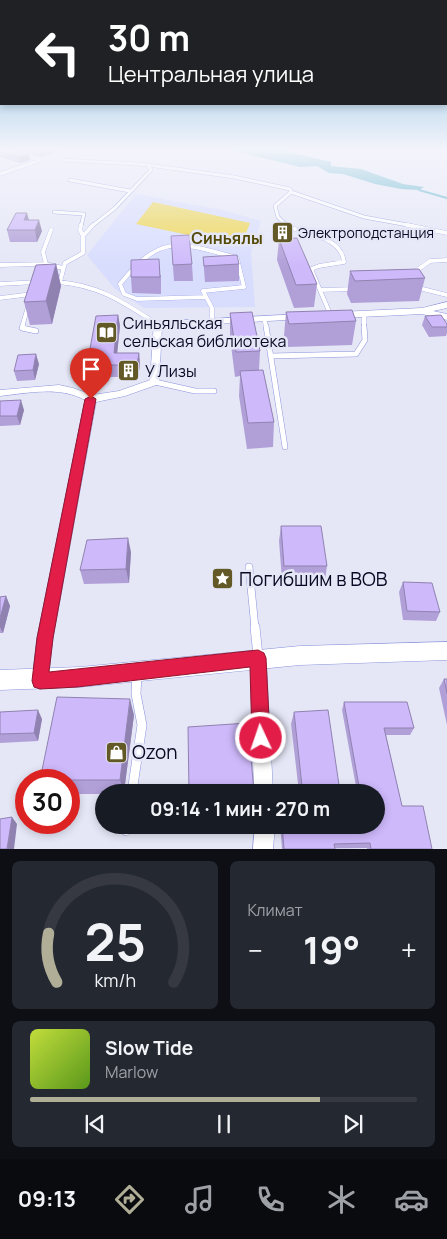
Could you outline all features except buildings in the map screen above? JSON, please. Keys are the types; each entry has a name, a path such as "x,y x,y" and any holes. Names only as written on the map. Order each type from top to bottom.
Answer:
{"street":[{"path":"0,393 52,388 69,389 91,399 121,394 155,382 157,324 422,311 447,304"},
{"path":"422,311 447,318"},
{"path":"40,681 45,638 91,399"},
{"path":"0,680 40,681 258,658 447,651"},
{"path":"258,658 264,784"},
{"path":"263,849 264,834"}],"lane":[{"path":"117,189 130,191"},
{"path":"83,236 115,208 132,189"},
{"path":"289,189 291,192 364,217 447,233"},
{"path":"291,192 275,206 278,219 284,225 328,240 337,245 344,259 344,262 340,264 322,264 311,269 320,290 322,316"},
{"path":"54,212 84,214 80,230 83,236 83,253 66,261 60,282"},
{"path":"46,264 43,252 51,230"},
{"path":"206,297 137,299 124,294 120,284 128,272 157,248 174,244 189,245 237,258 244,287 203,290 212,308 212,321"},
{"path":"410,275 430,261 447,260"},
{"path":"0,265 46,264 63,268"},
{"path":"36,282 21,325 25,330 36,331"},
{"path":"0,284 44,282"},
{"path":"52,282 90,286 107,291 157,324"},
{"path":"409,287 447,295"},
{"path":"320,290 356,288"},
{"path":"0,298 32,294"},
{"path":"272,356 356,354 365,340 364,314"},
{"path":"264,318 272,356 272,375 284,447"},
{"path":"155,382 195,391 214,391"},
{"path":"250,567 258,658"},
{"path":"133,784 142,726 136,694 137,671"}],"shaded area":[{"path":"136,194 222,210 261,221 251,253 255,307 144,308 115,289 87,255"},
{"path":"153,202 250,223 241,246 136,224"}],"water":[{"path":"399,189 421,189 419,190"}],"waterway":[{"path":"419,190 447,198"}],"place":[{"name":"Электроподстанция","path":"282,233"},
{"name":"Синьяльская сельская библиотека","path":"107,332"},
{"name":"У Лизы","path":"129,371"},
{"name":"Погибшим в ВОВ","path":"223,579"},
{"name":"Ozon","path":"116,752"}],"district":[{"name":"Синьялы","path":"227,238"}],"route":[{"path":"91,399 45,638 40,681 77,679 258,658 261,738"}]}
